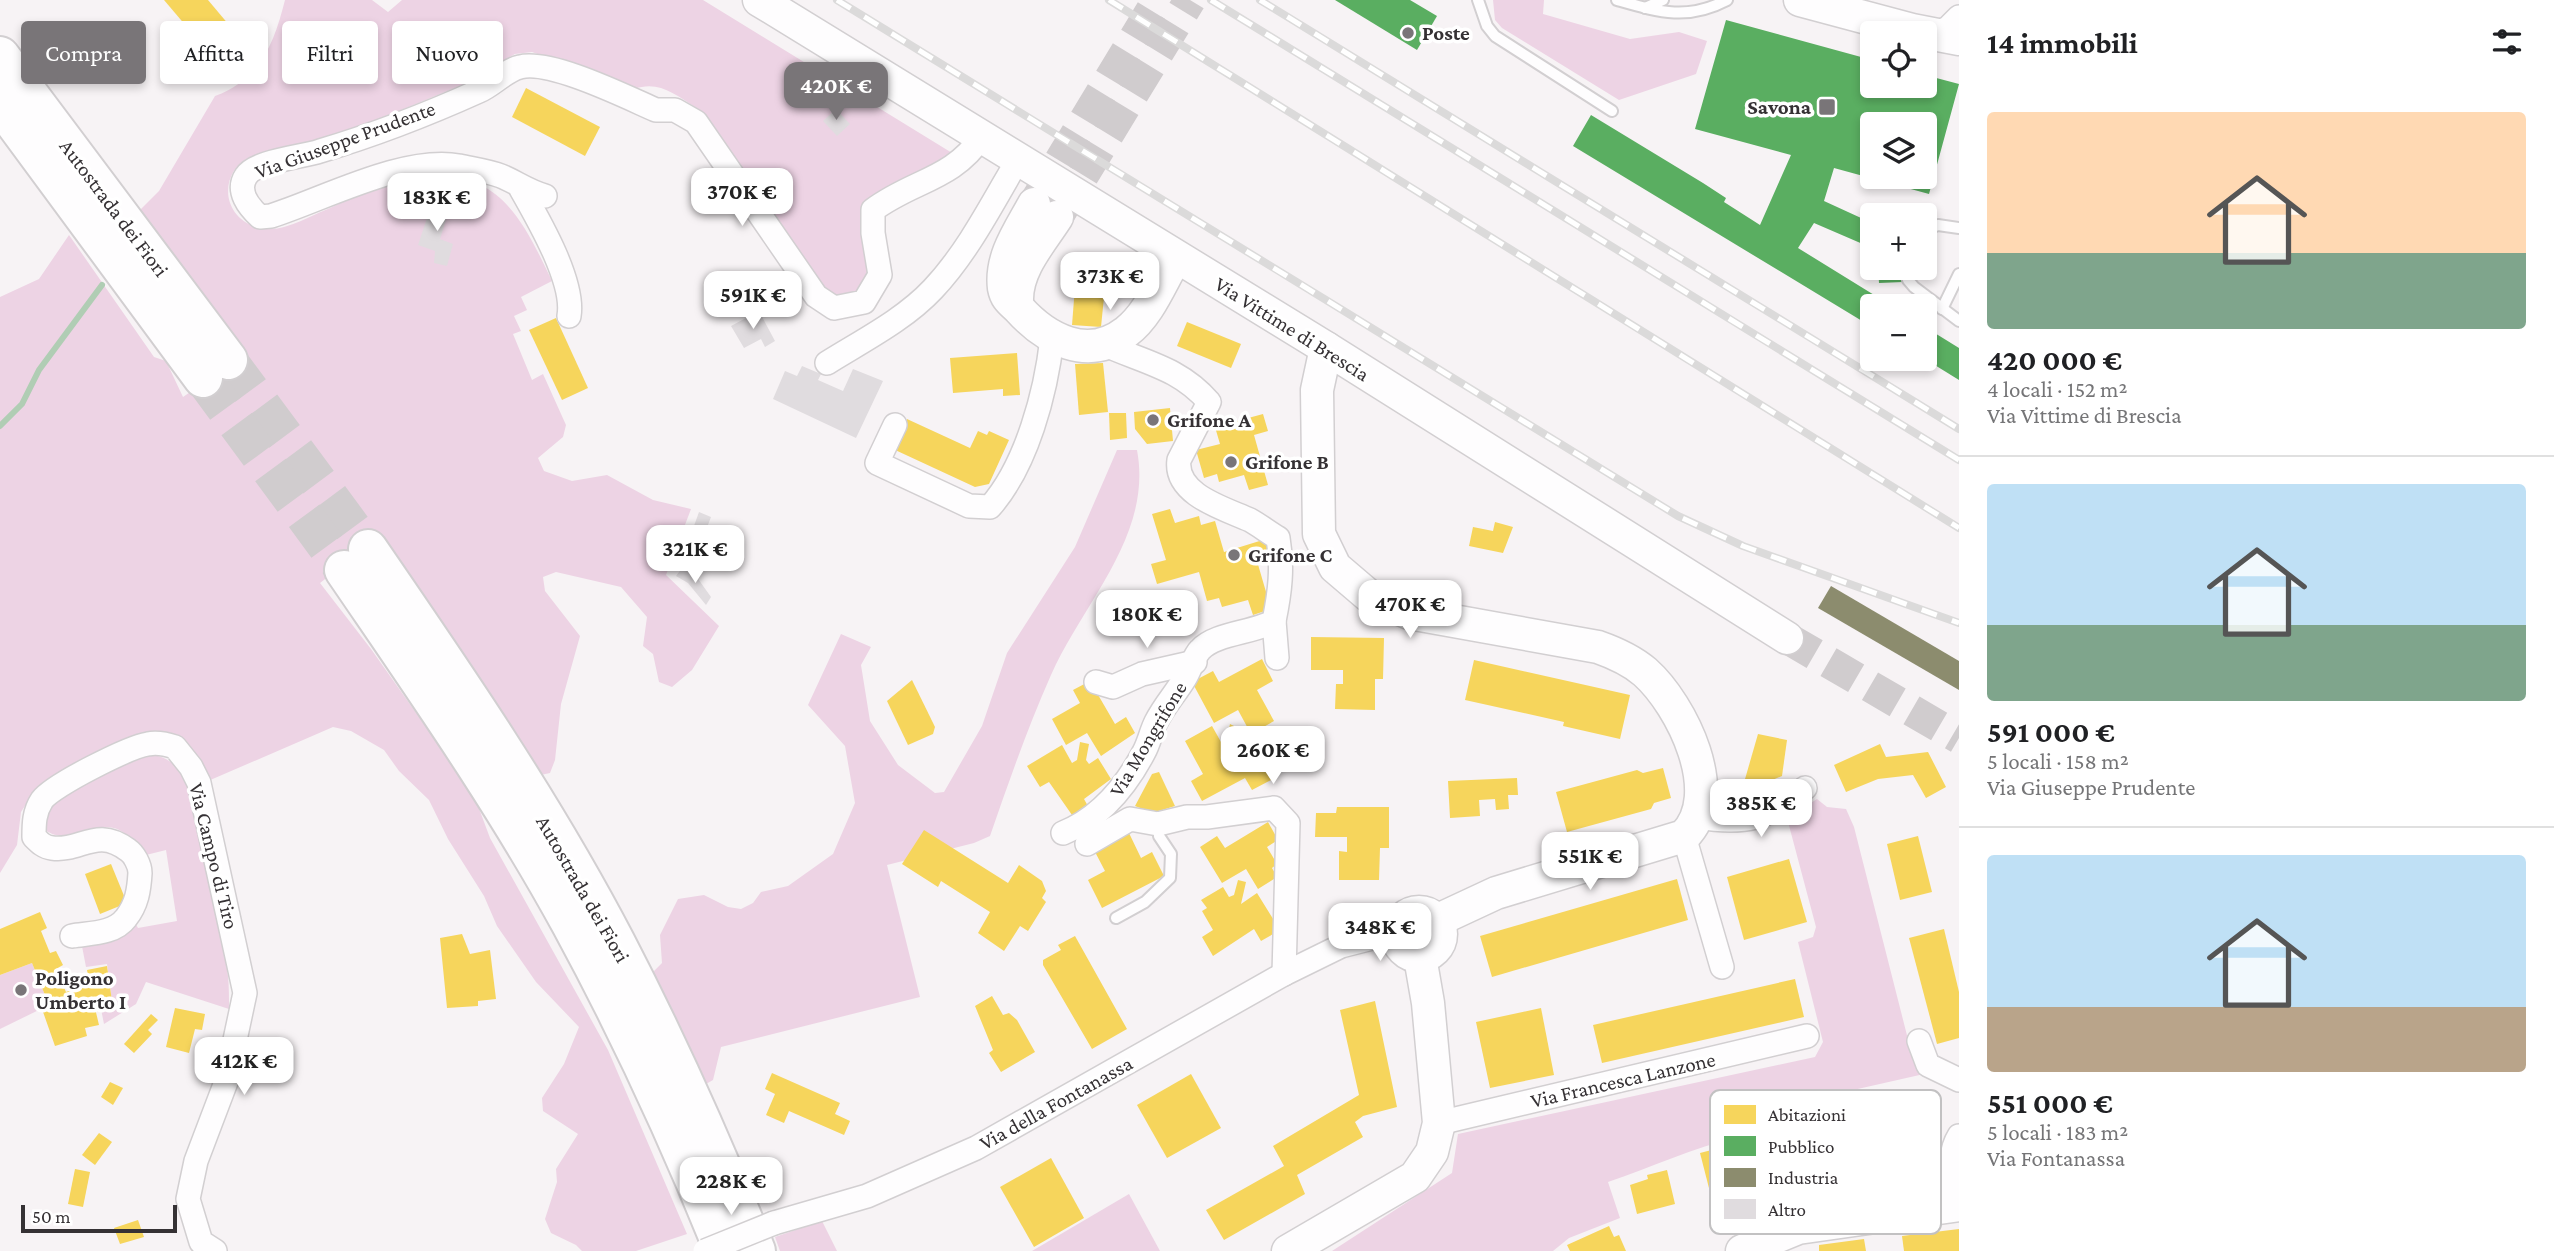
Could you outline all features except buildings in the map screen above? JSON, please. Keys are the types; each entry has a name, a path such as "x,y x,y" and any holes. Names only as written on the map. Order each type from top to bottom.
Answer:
{"highway":[{"name":"Autostrada dei Fiori","path":"0,56 216,369"},
{"name":"Autostrada dei Fiori","path":"0,103 187,330"},
{"name":"Autostrada dei Fiori","path":"724,1251 646,1073 570,922 462,744 356,560 487,722 615,940 683,1080 765,1237"}],"street":[{"name":"Via Vittime di Brescia","path":"759,0 1326,348 1787,638"},
{"path":"1800,0 1953,34"},
{"name":"Via Giuseppe Prudente","path":"545,196 521,189 502,177 455,166 416,167 364,181 271,216 260,217 248,205 243,189 244,178 252,169 318,152 388,129 482,90 519,67 542,66 656,110 675,110 696,122 816,296 834,308 864,302 880,275 873,233 873,210 892,196 957,166 982,136"},
{"path":"827,363 911,309 933,290 952,266 1019,158"},
{"path":"521,189 537,218 569,292 569,316"},
{"path":"1045,211 1006,256 1004,289 1009,301 1039,331 1052,338 1073,345 1101,343 1127,332 1142,316 1177,257"},
{"path":"895,425 877,463 969,506 990,507 1000,495 1020,459 1039,405 1052,338"},
{"path":"1101,343 1140,361 1164,366 1195,386 1209,402 1179,460 1178,470 1183,480 1203,500 1252,521 1278,538 1282,559 1275,621 1277,658"},
{"path":"1326,348 1317,390 1320,534 1335,567 1370,596 1409,613 1598,647 1621,656 1646,673 1675,708 1690,744 1703,789 1691,827 1722,967"},
{"name":"Via Mongrifone","path":"1063,833 1083,825 1112,799 1145,751 1168,699 1195,662 1200,649 1224,637 1260,629 1275,621"},
{"path":"1096,682 1113,687 1142,674 1195,662"},
{"name":"Via Campo di Tiro","path":"72,936 110,930 125,920 137,899 140,868 131,852 113,840 89,839 57,849 41,845 34,837 34,821 40,804 50,792 129,750 151,743 175,747 199,783 245,993 226,1082 196,1161 188,1199 201,1242 215,1251"},
{"path":"1438,920 1496,893 1691,827 1749,819 1779,808 1805,788"},
{"name":"Via Mongrifone","path":"1087,844 1130,819 1158,824 1274,808 1288,823 1284,974"},
{"path":"1412,912 1426,912 1438,920 1442,932 1440,944 1432,953 1420,957 1407,954 1398,944 1396,932 1401,919 1412,912"},
{"name":"Via della Fontanassa","path":"705,1251 765,1237 976,1148 1284,974 1341,946 1396,932"},
{"path":"1288,1251 1415,1177 1432,1152 1439,1124 1429,1003 1420,957"},
{"name":"Via Francesca Lanzone","path":"1439,1124 1807,1036"},
{"path":"1919,1041 1928,1065 1959,1080"},
{"path":"1956,1205 1950,1159 1959,1136"},
{"path":"1742,1251 1783,1234"}],"lane":[{"path":"1478,0 1487,26 1495,36 1612,111"},
{"path":"1617,0 1679,14 1699,13 1727,0"},
{"path":"1645,8 1663,0"},
{"path":"1937,225 1959,228"},
{"path":"1942,309 1959,274"},
{"path":"1909,280 1959,321"},
{"path":"1116,918 1145,902 1170,878 1171,854 1159,836 1158,824"}],"shaded area":[{"path":"285,0 372,0 388,12 402,0 703,0 957,156 877,196 868,270 861,285 851,295 837,295 818,285 695,107 680,97 659,87 634,89 532,52 515,54 503,61 503,21 392,21 392,84 464,84 321,143 250,157 239,165 228,187 233,210 242,219 254,226 270,229 285,227 391,181 442,176 466,179 486,188 503,200 517,216 552,281 521,297 527,310 514,316 521,331 513,334 532,380 543,374 566,425 563,437 538,458 544,471 572,481 607,475 653,500 691,509 666,575 719,626 692,670 672,687 659,682 653,654 643,646 647,617 621,587 556,572 543,577 545,591 580,636 561,704 555,760 550,773 536,776 373,542 320,583 371,649 474,795 490,838 608,1050 687,1234 636,1251 582,1251 576,1245 551,1233 545,1219 557,1182 556,1169 578,1134 543,1111 542,1098 564,1064 579,1027 536,982 497,926 484,896 448,839 429,800 399,771 384,750 351,731 333,727 208,781 195,753 183,739 168,733 150,734 129,740 85,762 32,795 21,812 17,845 0,873 0,297 39,279 69,235 154,357 166,361 183,397 241,357 136,214 159,191 215,96 238,84 268,84 268,49"},
{"path":"1493,0 1544,0 1543,14 1630,39 1679,32 1707,41 1696,74 1619,100 1502,28 1495,20"},
{"path":"1117,450 1137,450 1139,481 1135,511 1126,539 1051,675 990,836 974,843 887,865 920,997 721,1047 713,1080 706,1084 651,974 662,963 660,935 678,899 704,895 728,907 741,909 753,903 761,892 788,886 833,854 855,803 845,746 808,705 841,634 871,647 861,665 870,721 898,765 935,793 944,792 982,726 1007,653 1075,547"},
{"path":"142,754 168,760 180,771 194,807 226,959 229,1009 146,982 136,1004 104,1024 100,1004 112,1002 107,964 86,967 81,941 134,921 138,928 177,921 166,850 142,856 130,838 118,830 106,827 70,836 58,836 45,830 43,812 50,801"},
{"path":"1817,799 1827,807 1846,809 1854,827 1912,1055 1924,1074 1853,1090 1710,1090 1710,1145 1608,1182 1620,1218 1569,1238 1553,1251 1332,1251 1452,1173 1458,1134 1815,1057 1823,1042 1798,942 1813,937 1816,927 1787,818"},
{"name":"Poligono Umberto I","path":"32,963 49,1005 0,1029 0,975"},
{"path":"1129,1194 1160,1251 1032,1251"},
{"path":"822,1221 837,1251 780,1251 775,1237"}],"waterway":[{"path":"0,426 22,404 39,370 102,285"}],"tunnel":[{"path":"1035,202 1158,0"},
{"path":"1058,216 1190,0"},
{"path":"228,360 368,549"},
{"path":"203,378 344,570"},
{"path":"1787,638 1959,738"}],"railway":[{"path":"837,0 1678,516 1743,546 1959,623"},
{"path":"1109,0 1959,528"},
{"path":"1211,0 1959,460"},
{"path":"1260,0 1959,429"}],"place":[{"name":"Poste","path":"1408,33"},
{"name":"Savona","path":"1827,107"},
{"name":"Grifone A","path":"1153,420"},
{"name":"Grifone B","path":"1231,462"},
{"name":"Grifone C","path":"1234,555"},
{"name":"Poligono Umberto I","path":"21,990"}]}
